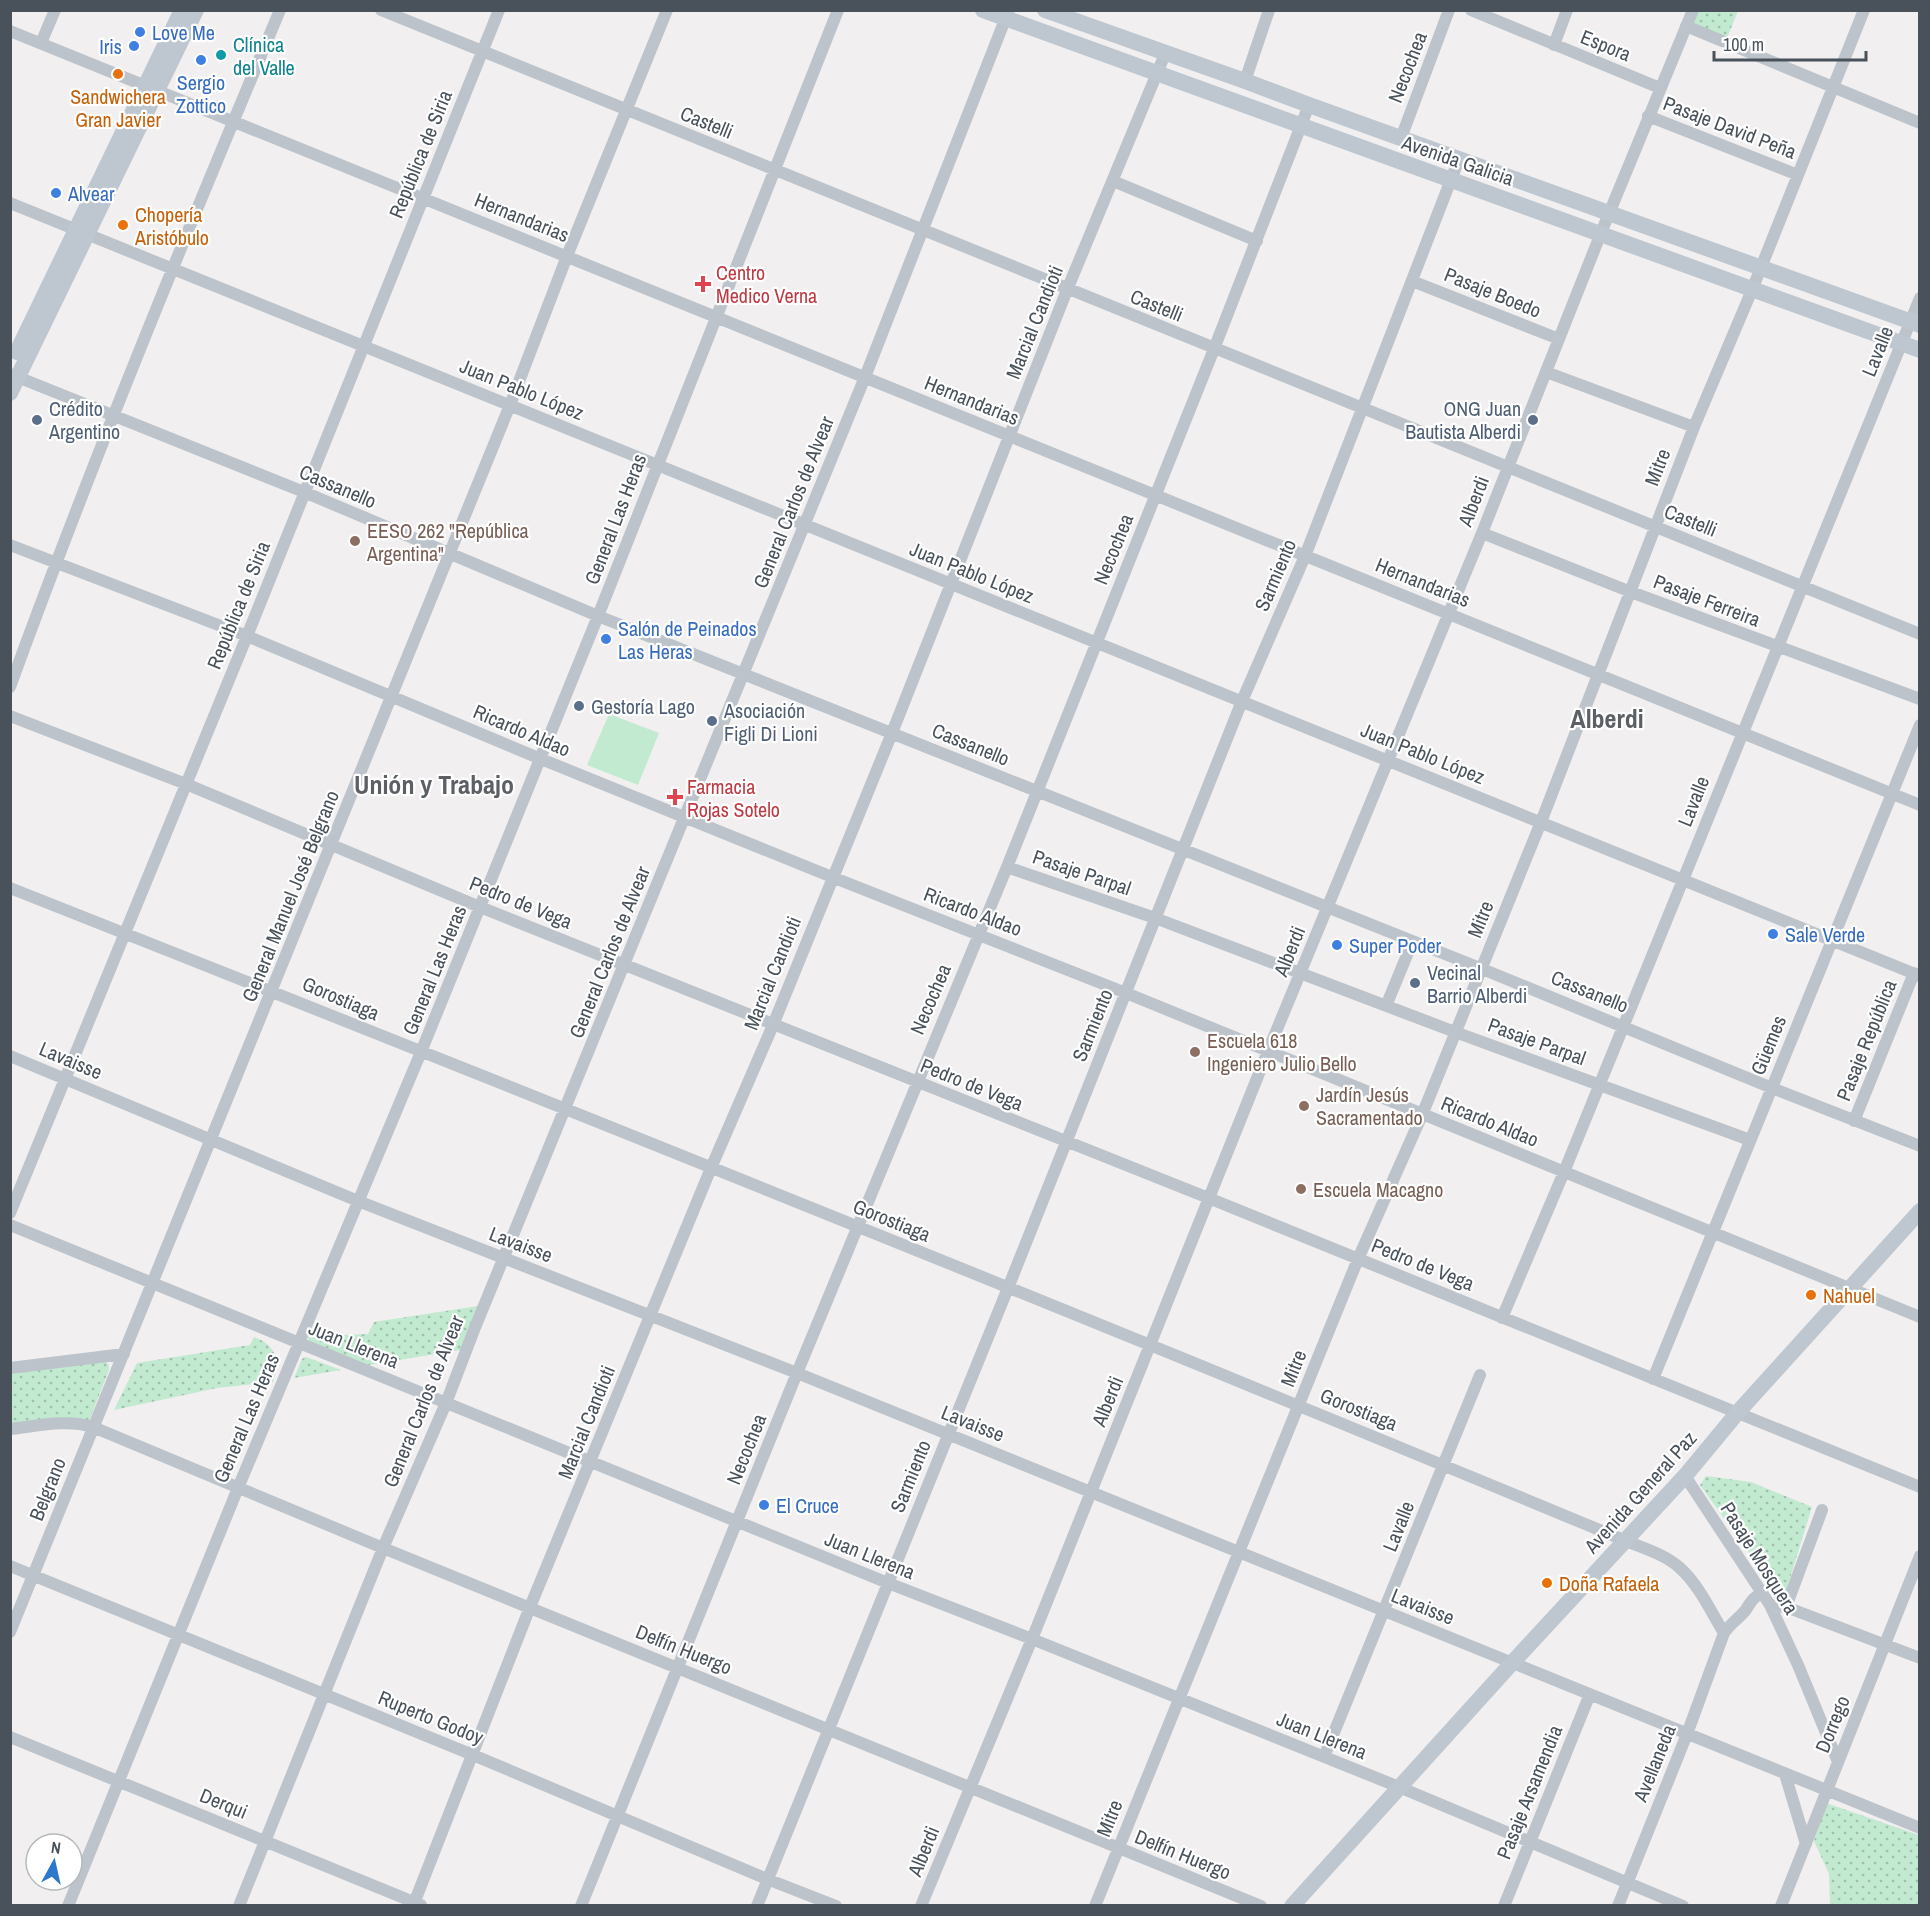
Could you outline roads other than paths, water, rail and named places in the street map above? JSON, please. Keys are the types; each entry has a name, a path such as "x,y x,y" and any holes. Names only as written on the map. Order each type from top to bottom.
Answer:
{"main road":[{"path":"152,88 182,10"},
{"path":"10,393 13,372 152,88 196,10"},
{"name":"Avenida Galicia","path":"982,10 1007,15 1157,75 1601,233 1920,350"},
{"name":"Avenida Galicia","path":"1045,10 1915,323"},
{"name":"Avenida General Paz","path":"1292,1905 1685,1476 1738,1412 1920,1211"}],"street":[{"path":"41,43 55,10"},
{"path":"10,687 55,563 172,268 280,10"},
{"name":"Castelli","path":"381,10 1920,634"},
{"name":"República de Siria","path":"10,1213 247,636 499,10"},
{"name":"General Manuel José Belgrano","path":"93,1427 153,1285 510,405 567,256 667,10"},
{"name":"General Las Heras","path":"68,1905 238,1488 421,1053 541,759 838,10"},
{"path":"1245,81 1269,10"},
{"name":"Necochea","path":"1401,138 1449,10"},
{"name":"Espora","path":"1471,10 1660,88"},
{"path":"1554,45 1567,10"},
{"name":"Alberdi","path":"921,1905 1032,1639 1268,1051 1482,534 1692,10"},
{"name":"Mitre","path":"1095,1905 1358,1259 1422,1114 1541,822 1694,427 1834,89 1864,10"},
{"name":"General Carlos de Alvear","path":"239,1905 383,1548 446,1403 864,377 1007,15"},
{"path":"1686,26 1920,123"},
{"name":"Hernandarias","path":"10,31 1920,805"},
{"name":"Marcial Candioti","path":"417,1904 530,1607 592,1462 711,1168 773,1024 1067,290 1165,54"},
{"name":"Necochea","path":"581,1905 797,1373 1007,867 1309,105"},
{"name":"Pasaje David Peña","path":"1648,116 1798,175"},
{"name":"Sarmiento","path":"757,1905 1008,1288 1242,701 1305,556 1459,159"},
{"path":"1113,181 1257,241"},
{"name":"Juan Pablo López","path":"10,203 1917,974"},
{"name":"Pasaje Boedo","path":"1412,281 1559,339"},
{"name":"Lavalle","path":"1502,1318 1564,1172 1901,343 1915,323 1920,298"},
{"name":"Cassanello","path":"13,372 598,616 1920,1146"},
{"path":"1546,372 1694,427"},
{"name":"Pasaje Ferreira","path":"1482,534 1920,699"},
{"name":"Ricardo Aldao","path":"10,545 247,636 541,759 1126,993 1920,1317"},
{"name":"Pedro de Vega","path":"10,716 186,784 480,907 1920,1486"},
{"name":"Güemes","path":"1653,1379 1919,728"},
{"name":"Pasaje Parpal","path":"1007,867 1155,918 1455,1032 1600,1083 1750,1140"},
{"name":"Gorostiaga","path":"10,888 1151,1345 1626,1541 1679,1567 1693,1582 1724,1633"},
{"path":"1386,1006 1412,943"},
{"name":"Pasaje República","path":"1854,1121 1917,974"},
{"name":"Lavaisse","path":"10,1056 358,1201 949,1434 1920,1828"},
{"name":"Juan Llerena","path":"10,1226 888,1583 1399,1787 1683,1905"},
{"path":"10,1368 124,1354"},
{"name":"Lavalle","path":"1324,1757 1480,1376"},
{"name":"Delfín Huergo","path":"10,1429 54,1423 93,1427 1118,1849 1261,1905"},
{"name":"Belgrano","path":"10,1632 93,1427"},
{"name":"Pasaje Mosquera","path":"1685,1476 1770,1605 1798,1665 1838,1762"},
{"path":"1786,1606 1822,1510"},
{"name":"Dorrego","path":"1781,1905 1920,1556"},
{"name":"Ruperto Godoy","path":"10,1566 473,1755 767,1879 836,1905"},
{"path":"1724,1633 1731,1623 1745,1611 1751,1599 1762,1593"},
{"path":"1770,1605 1786,1606 1920,1658"},
{"name":"Avellaneda","path":"1618,1905 1687,1734 1724,1633"},
{"name":"Pasaje Arsamendia","path":"1504,1905 1590,1694"},
{"name":"Derqui","path":"10,1737 417,1904"},
{"path":"1785,1774 1806,1844"}],"place":[{"name":"Love Me","path":"140,32"},
{"name":"Iris","path":"134,46"},
{"name":"Clínica del Valle","path":"221,55"},
{"name":"Sergio Zottico","path":"201,60"},
{"name":"Sandwichera Gran Javier","path":"118,74"},
{"name":"Alvear","path":"56,193"},
{"name":"Chopería Aristóbulo","path":"123,225"},
{"name":"Centro Medico Verna","path":"703,284"},
{"name":"Crédito Argentino","path":"37,420"},
{"name":"ONG Juan Bautista Alberdi","path":"1533,420"},
{"name":"EESO 262 \"República Argentina\"","path":"355,541"},
{"name":"Salón de Peinados Las Heras","path":"606,639"},
{"name":"Gestoría Lago","path":"579,706"},
{"name":"Asociación Figli Di Lioni","path":"712,721"},
{"name":"Farmacia Rojas Sotelo","path":"675,797"},
{"name":"Sale Verde","path":"1773,934"},
{"name":"Super Poder","path":"1337,945"},
{"name":"Vecinal Barrio Alberdi","path":"1415,983"},
{"name":"Escuela 618 Ingeniero Julio Bello","path":"1195,1052"},
{"name":"Jardín Jesús Sacramentado","path":"1304,1106"},
{"name":"Escuela Macagno","path":"1301,1189"},
{"name":"Nahuel","path":"1811,1295"},
{"name":"El Cruce","path":"764,1505"},
{"name":"Doña Rafaela","path":"1547,1583"}],"district":[{"name":"Alberdi","path":"1607,718"},
{"name":"Unión y Trabajo","path":"434,784"}]}
